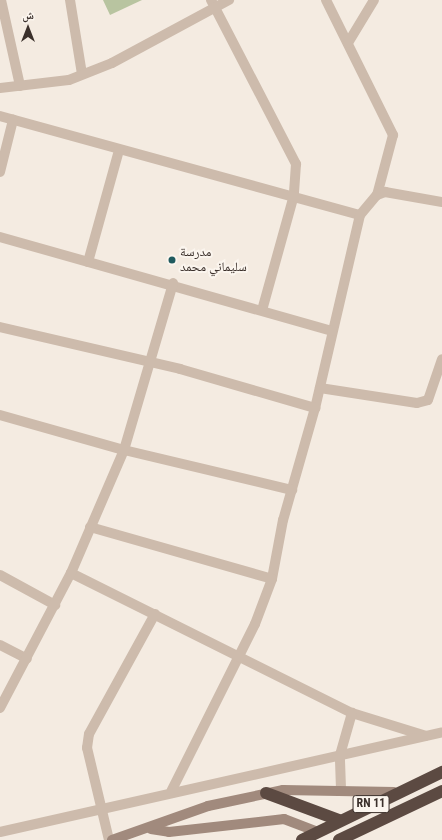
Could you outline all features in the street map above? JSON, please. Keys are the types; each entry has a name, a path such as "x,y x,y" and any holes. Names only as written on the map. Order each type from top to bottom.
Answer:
{"highway":[{"name":"RN 11","path":"302,840 316,831 394,792 442,772"},
{"name":"RN 11","path":"340,840 442,791"},
{"path":"266,793 339,820"}],"street":[{"path":"1,0 3,23 20,86"},
{"path":"70,0 82,74"},
{"path":"0,88 20,86 82,74 112,63 213,4 229,0"},
{"path":"172,790 236,658 272,579 292,490 320,388 360,215 377,195 393,134 326,0"},
{"path":"348,43 374,0"},
{"path":"213,4 294,157 297,170 294,195 262,310"},
{"path":"0,116 119,150 294,195 360,215"},
{"path":"0,172 14,120"},
{"path":"88,262 119,150"},
{"path":"377,195 387,192 442,202"},
{"path":"0,237 88,262 173,283 332,331"},
{"path":"0,708 27,660 71,573 124,450 147,363 173,283"},
{"path":"0,328 147,363 315,408"},
{"path":"320,388 416,403 428,400 442,359"},
{"path":"0,415 124,450 292,490"},
{"path":"90,527 272,579"},
{"path":"71,573 155,614 236,658 352,713 427,737"},
{"path":"0,574 54,605"},
{"path":"155,614 89,734 87,748 110,840 151,829 162,821 208,806 266,793 341,789 394,792"},
{"path":"0,645 27,660"},
{"path":"341,789 340,756 352,713"},
{"path":"1,832 172,790 340,756 427,737 442,732"},
{"path":"151,829 169,832 284,819 316,831"}],"green space":[{"path":"103,0 142,0 110,15"}],"place":[{"name":"مدرسة سليماني محمد","path":"172,260"}]}
